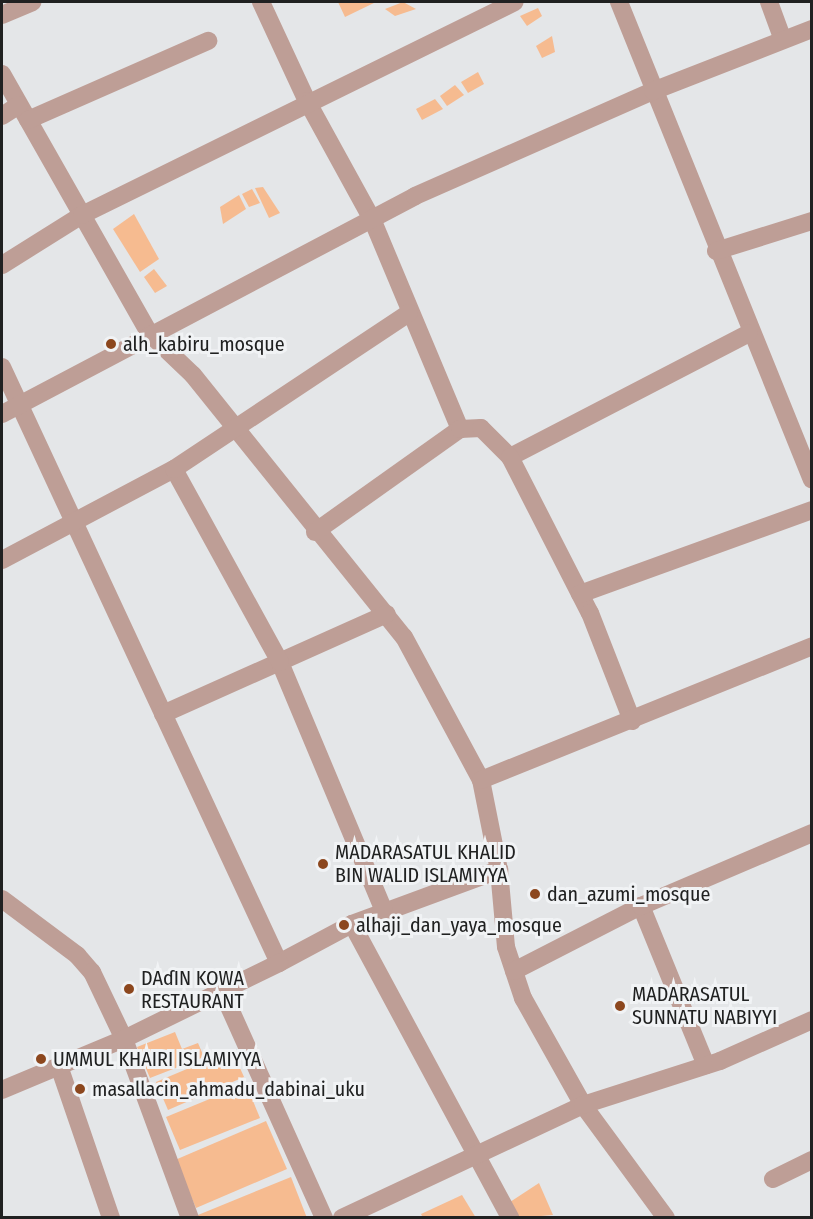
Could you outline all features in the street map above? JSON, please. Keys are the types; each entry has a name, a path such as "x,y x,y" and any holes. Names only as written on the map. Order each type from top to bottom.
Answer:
{"street":[{"path":"2,15 32,2"},
{"path":"261,2 307,101 372,219 409,313 460,429"},
{"path":"2,265 82,215 307,101 514,2"},
{"path":"620,2 716,251 811,478"},
{"path":"769,2 783,40"},
{"path":"2,414 372,219 653,91 812,29"},
{"path":"2,116 23,112 208,41"},
{"path":"2,74 150,334 193,375 233,431 315,532 387,614 481,780 499,870 514,971 523,998 583,1105 666,1218"},
{"path":"716,251 812,221"},
{"path":"2,560 74,525 174,469 409,313"},
{"path":"510,457 749,333"},
{"path":"2,368 279,963"},
{"path":"315,532 460,429 481,428 510,457 580,594 632,721"},
{"path":"174,469 280,662 384,911"},
{"path":"580,594 812,510"},
{"path":"164,714 387,614"},
{"path":"481,780 632,721 812,646"},
{"path":"514,971 641,906 812,833"},
{"path":"2,1090 124,1039 279,963 352,924 499,870"},
{"path":"2,899 38,931 77,955 124,1039 189,1218"},
{"path":"641,906 706,1065"},
{"path":"352,924 510,1218"},
{"path":"222,991 324,1218"},
{"path":"342,1218 583,1105 706,1065 812,1020"},
{"path":"59,1066 111,1218"},
{"path":"773,1179 812,1160"}],"building":[{"path":"338,2 376,2 345,17"},
{"path":"403,2 416,9 395,16 385,9"},
{"path":"538,8 542,16 527,26 520,16"},
{"path":"552,36 555,52 542,58 536,46"},
{"path":"478,72 484,84 468,93 461,82"},
{"path":"455,85 464,95 447,106 440,96"},
{"path":"435,99 443,109 422,120 416,109"},
{"path":"263,187 280,213 269,218 255,188"},
{"path":"252,189 260,203 249,207 242,194"},
{"path":"239,195 246,209 223,224 220,207"},
{"path":"134,214 159,259 140,272 113,229"},
{"path":"154,269 167,286 155,293 144,277"},
{"path":"175,1032 182,1049 198,1043 204,1057 150,1078 137,1047"},
{"path":"232,1050 244,1077 168,1110 156,1082"},
{"path":"246,1084 260,1118 180,1150 166,1117"},
{"path":"266,1121 287,1169 196,1208 175,1160"},
{"path":"291,1177 307,1218 199,1218 198,1215"},
{"path":"539,1183 553,1215 518,1218 510,1202"},
{"path":"462,1195 476,1218 423,1218 421,1214"}],"place":[{"name":"alh_kabiru_mosque","path":"111,344"},
{"name":"MADARASATUL KHALID BIN WALID ISLAMIYYA","path":"323,864"},
{"name":"dan_azumi_mosque","path":"535,894"},
{"name":"alhaji_dan_yaya_mosque","path":"344,925"},
{"name":"DAɗIN KOWA RESTAURANT","path":"129,989"},
{"name":"MADARASATUL SUNNATU NABIYYI","path":"620,1006"},
{"name":"UMMUL KHAIRI ISLAMIYYA","path":"41,1059"},
{"name":"masallacin_ahmadu_dabinai_uku","path":"80,1089"}]}
